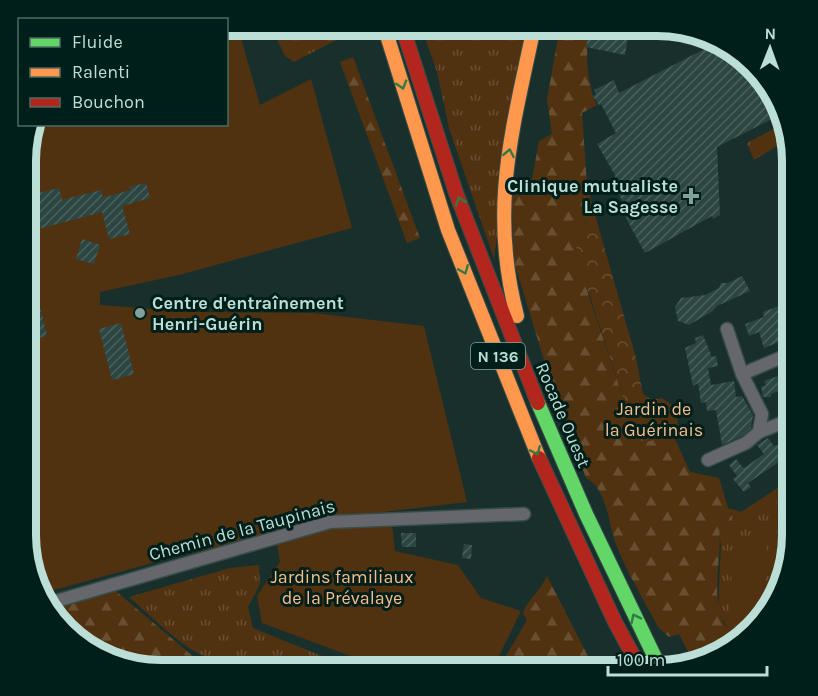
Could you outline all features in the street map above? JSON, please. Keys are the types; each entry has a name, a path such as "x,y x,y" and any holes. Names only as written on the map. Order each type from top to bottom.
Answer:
{"highway":[{"name":"Rocade Ouest","path":"387,36 452,240 539,457 635,660"},
{"name":"Rocade Ouest","path":"405,36 466,220 518,354 592,527 656,660"},
{"path":"518,354 525,338 507,280 501,211 505,171 532,36"}],"street":[{"path":"727,329 742,374 762,414 759,432"},
{"path":"742,374 782,357"},
{"path":"708,460 732,451 759,432 782,423"},
{"name":"Chemin de la Taupinais","path":"55,601 330,522 524,514"}],"green space":[{"name":"Centre d'entraînement Henri-Guérin","path":"228,36 240,36 260,105 311,79 352,228 179,275 100,292 100,305 192,312 313,313 424,326 467,502 333,518 178,556 50,591 40,568 36,543 37,145 41,126 228,126"},
{"path":"275,36 344,36 294,62 285,56"},
{"path":"424,36 524,36 494,259 449,128 437,72"},
{"path":"558,36 589,36 588,67 593,96 597,105 582,113 587,184 593,208 589,219 581,227 588,293 638,443 673,435 690,472 719,478 733,524 719,526 717,594 722,620 729,631 734,633 705,651 690,656 679,634 669,637 658,627 620,555 603,499 593,483 586,478 548,373 514,262 511,180 532,179 539,141 552,134 547,99"},
{"path":"353,57 420,238 407,243 340,62"},
{"path":"778,127 781,144 754,160 747,143"},
{"name":"Jardin de la Guérinais","path":"593,208 636,358 643,394 652,400 662,398 676,408 678,425 673,435 638,444 577,256 576,230 586,223"},
{"path":"782,484 782,543 777,572 778,514 776,489"},
{"path":"776,489 778,514 777,572 761,605 734,633 729,631 718,610 721,545 718,526 732,524 728,508 741,512"},
{"name":"Jardins familiaux de la Prévalaye","path":"333,525 392,525 395,551 458,565 481,598 521,611 498,658 493,660 361,660 262,623 257,596 280,562 276,538"},
{"path":"733,541 767,541 765,597 754,613 730,612"},
{"path":"259,565 260,584 248,607 253,628 332,660 215,660 205,657 175,638 129,597 230,568"},
{"path":"547,576 590,660 504,660 527,620 523,613 525,608"},
{"path":"111,587 199,660 145,659 113,651 91,639 57,605"}],"building":[{"path":"588,36 628,36 625,55 586,47"},
{"path":"708,47 740,68 740,78 751,79 767,102 763,102 772,119 717,147 720,215 713,219 712,216 645,253 628,222 623,210 626,208 619,195 616,195 615,175 597,144 616,133 601,104 599,105 593,96 596,94 594,90 614,80 619,93"},
{"path":"146,183 150,198 122,206 130,234 109,239 102,212 36,230 36,194 59,188 62,200 101,190 103,198 130,190 129,187"},
{"path":"82,239 100,245 94,264 76,259"},
{"path":"742,276 750,291 717,306 713,311 689,325 678,321 675,307 681,298 705,295 719,288 721,283 728,283"},
{"path":"782,305 782,341 764,348 759,332 749,336 745,324 764,317 763,312"},
{"path":"40,307 47,336 36,339 36,308"},
{"path":"121,323 134,374 112,380 99,329"},
{"path":"703,335 712,357 716,356 718,366 708,368 711,385 734,381 736,397 742,396 753,415 751,428 742,436 722,445 716,410 707,411 706,402 701,403 698,383 693,386 685,348 696,343 695,338"},
{"path":"782,375 782,390 771,394 771,397 763,397 761,387 766,385 764,381"},
{"path":"768,438 774,446 782,443 782,460 748,483 751,487 744,492 733,479 737,476 729,465 736,459 743,468 764,454 757,445"},
{"path":"401,533 416,533 416,547 402,547"},
{"path":"464,544 472,545 471,559 462,558"}],"traffic: fast":[{"path":"538,403 586,514 656,660"}],"traffic: slow":[{"path":"387,36 448,230 539,458"},
{"path":"517,316 509,277 504,205 512,136 532,36"}],"traffic: jam":[{"path":"405,36 456,193 538,403"},
{"path":"539,458 615,622 636,660"}],"place":[{"name":"Clinique mutualiste La Sagesse","path":"691,196"},
{"name":"Centre d'entraînement Henri-Guérin","path":"140,313"}]}
